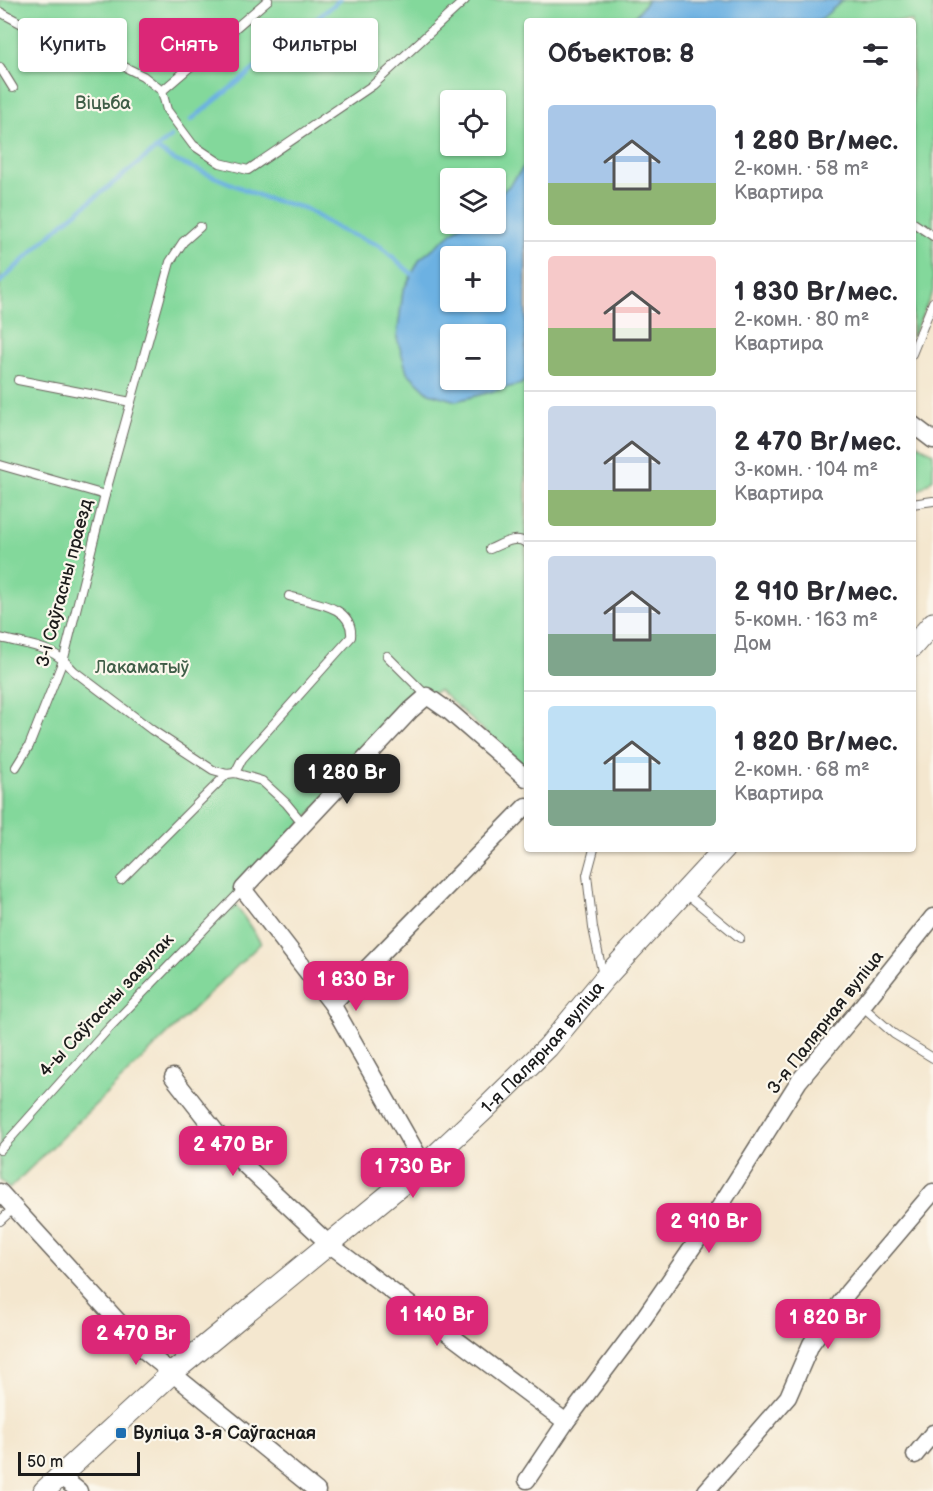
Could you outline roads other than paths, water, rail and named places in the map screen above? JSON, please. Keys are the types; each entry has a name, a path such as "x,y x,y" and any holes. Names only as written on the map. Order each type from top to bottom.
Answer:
{"street":[{"path":"916,427 933,440"},
{"path":"916,642 933,623"},
{"path":"427,696 450,712 524,776"},
{"name":"4-ы Саўгасны завулак","path":"243,889 305,826 411,710 427,696"},
{"path":"332,1004 524,808"},
{"name":"1-я Палярная вуліца","path":"44,1491 172,1373 424,1166 548,1047 604,979 721,852"},
{"path":"243,889 332,1004 424,1166"},
{"name":"3-я Палярная вуліца","path":"527,1480 712,1219 799,1081 933,917"},
{"path":"172,1077 234,1155 329,1244 566,1422"},
{"path":"0,1192 146,1352 317,1491"},
{"path":"706,1491 788,1397 811,1344 848,1292 933,1192"},
{"path":"915,1455 933,1433"},
{"path":"60,1476 79,1491"}],"lane":[{"path":"162,91 268,0"},
{"path":"0,12 24,25 76,43 142,76 162,91 167,110 193,145 220,163 248,170 373,85 465,0"},
{"path":"0,67 13,88"},
{"path":"916,225 933,236"},
{"name":"3-і Саўгасны праезд","path":"16,767 29,746 64,658 105,495 170,262 183,242 200,227"},
{"path":"916,344 933,302"},
{"path":"18,380 131,402"},
{"path":"0,465 105,495"},
{"path":"916,503 933,501"},
{"path":"490,549 514,539 524,542"},
{"path":"121,880 231,773 351,637 352,625 347,617 333,608 289,596"},
{"path":"0,638 52,651 64,658 74,671 152,730 213,770 262,781 286,803 305,826"},
{"path":"387,656 427,696"},
{"path":"593,852 587,876 593,928 604,979"},
{"name":"4-ы Саўгасны завулак","path":"0,1150 109,1028 243,889"},
{"path":"684,892 740,938"},
{"path":"862,1006 894,1034 933,1058"},
{"path":"0,1221 15,1207"}],"water":[{"path":"648,0 843,0 822,18 633,18"},
{"path":"524,167 524,381 521,384 506,388 506,324 440,324 440,390 498,390 456,401 429,393 407,372 397,338 403,291 420,259 451,234 506,234 506,189"}],"waterway":[{"path":"191,120 340,0"},
{"path":"0,282 62,224 171,137"},
{"path":"157,149 174,160 265,198 304,208 340,230 379,245 412,274"}],"place":[{"name":"Вуліца 3-я Саўгасная","path":"121,1433"}],"park label":[{"name":"Віцьба","path":"103,103"},
{"name":"Лакаматыў","path":"142,667"}]}
